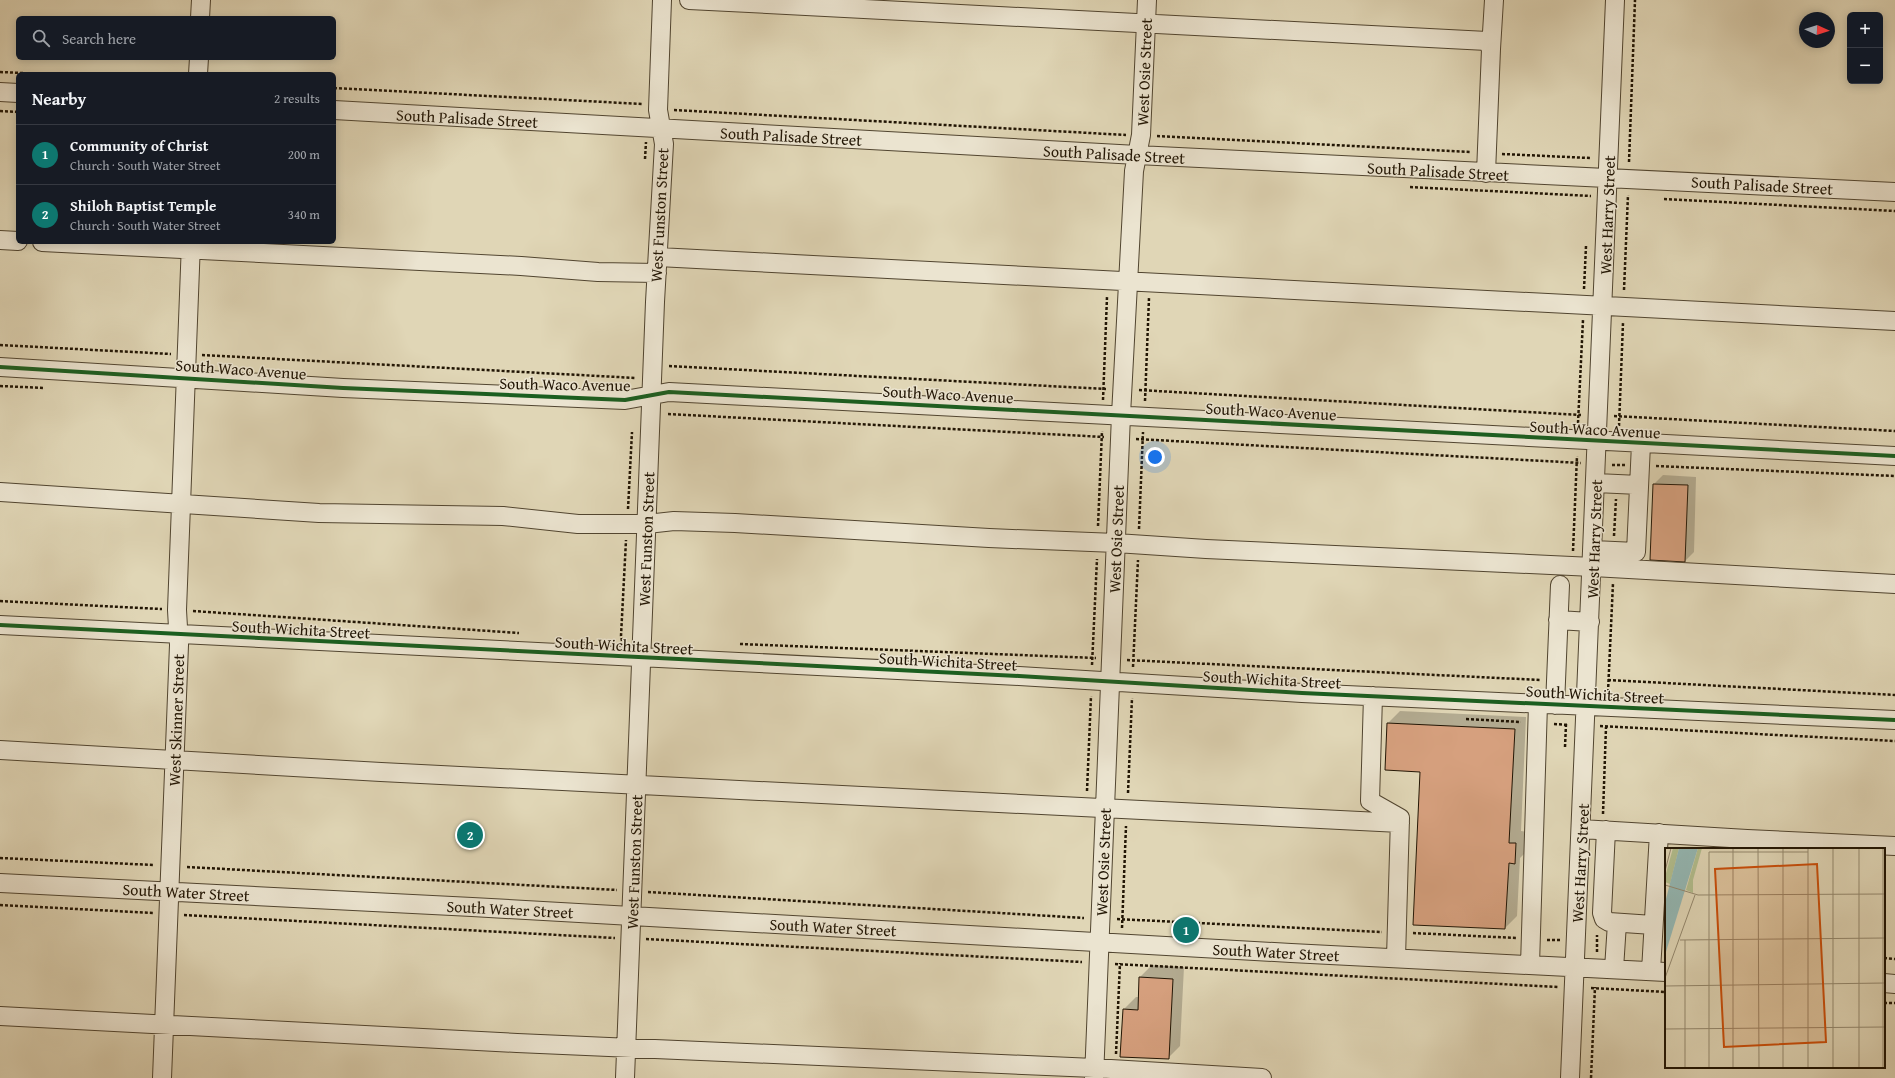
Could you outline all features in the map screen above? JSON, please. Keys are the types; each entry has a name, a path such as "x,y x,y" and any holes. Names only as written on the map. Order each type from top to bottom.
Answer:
{"street":[{"path":"200,16 201,0"},
{"name":"West Funston Street","path":"625,1078 646,524 657,265 664,144 658,107 662,0"},
{"path":"689,0 1487,41 1491,49"},
{"name":"West Osie Street","path":"1094,1073 1128,282 1134,171 1141,135 1147,0"},
{"path":"1486,173 1494,0"},
{"name":"West Harry Street","path":"1570,1078 1587,706 1615,0"},
{"path":"198,72 199,60"},
{"path":"0,92 16,93"},
{"name":"South Palisade Street","path":"336,110 1137,155 1895,192"},
{"path":"0,240 16,241"},
{"path":"141,244 191,245 598,272 657,265 761,264 1106,280 1895,321"},
{"name":"West Skinner Street","path":"162,1078 175,760 179,635 177,610 191,245"},
{"name":"South Waco Avenue","path":"0,367 343,388 625,400 669,392 1122,415 1578,441 1895,456"},
{"path":"0,492 319,512 504,516 578,524 646,524 674,521 996,538 1116,542 1206,549 1573,566 1593,559 1636,552 1641,444"},
{"path":"1596,483 1639,485"},
{"path":"1593,559 1895,584"},
{"path":"1530,965 1531,939 1556,680 1560,585"},
{"path":"1558,620 1590,622"},
{"name":"South Wichita Street","path":"0,625 1553,705 1895,720"},
{"path":"1374,696 1370,800 1400,818 1396,958"},
{"path":"0,750 636,786 1400,823"},
{"path":"1581,829 1747,840 1895,846"},
{"path":"1606,830 1602,913 1604,920 1617,923 1654,925"},
{"path":"1658,833 1654,925 1658,971"},
{"name":"South Water Street","path":"0,883 1658,971"},
{"path":"1614,969 1617,923"},
{"path":"0,1016 1094,1073 1262,1078"}],"path":[{"path":"0,72 16,73"},
{"path":"336,88 641,104 669,109 1590,158"},
{"path":"0,111 16,112"},
{"path":"1588,204 1591,151"},
{"path":"1573,566 1586,243"},
{"path":"0,345 634,379 666,366 1895,431"},
{"path":"1559,463 1895,476"},
{"path":"0,601 177,610 524,633"},
{"path":"616,639 642,640"},
{"path":"737,644 1111,659 1556,680"},
{"path":"1608,680 1895,695"},
{"path":"1553,705 1566,725 1565,748"},
{"path":"1552,724 1895,741"},
{"path":"0,858 633,891 1100,918 1615,943"},
{"path":"0,905 1665,992"},
{"path":"1555,992 1558,932"},
{"path":"1885,958 1895,959"},
{"path":"1591,1078 1595,988"},
{"path":"1885,1002 1895,1003"}],"building":[{"path":"1653,484 1688,485 1685,562 1650,560"},
{"path":"1387,723 1515,729 1509,843 1516,843 1515,864 1509,863 1505,929 1413,925 1420,772 1385,770"},
{"path":"1139,977 1173,979 1169,1059 1120,1057 1123,1009 1138,1010"}],"cycle path":[{"path":"0,367 343,388 625,400 669,392 1895,456"},
{"path":"0,625 1019,676 1302,693 1895,720"}],"place":[{"name":"Shiloh Baptist Temple","path":"470,835"},
{"name":"Community of Christ","path":"1186,930"}]}
